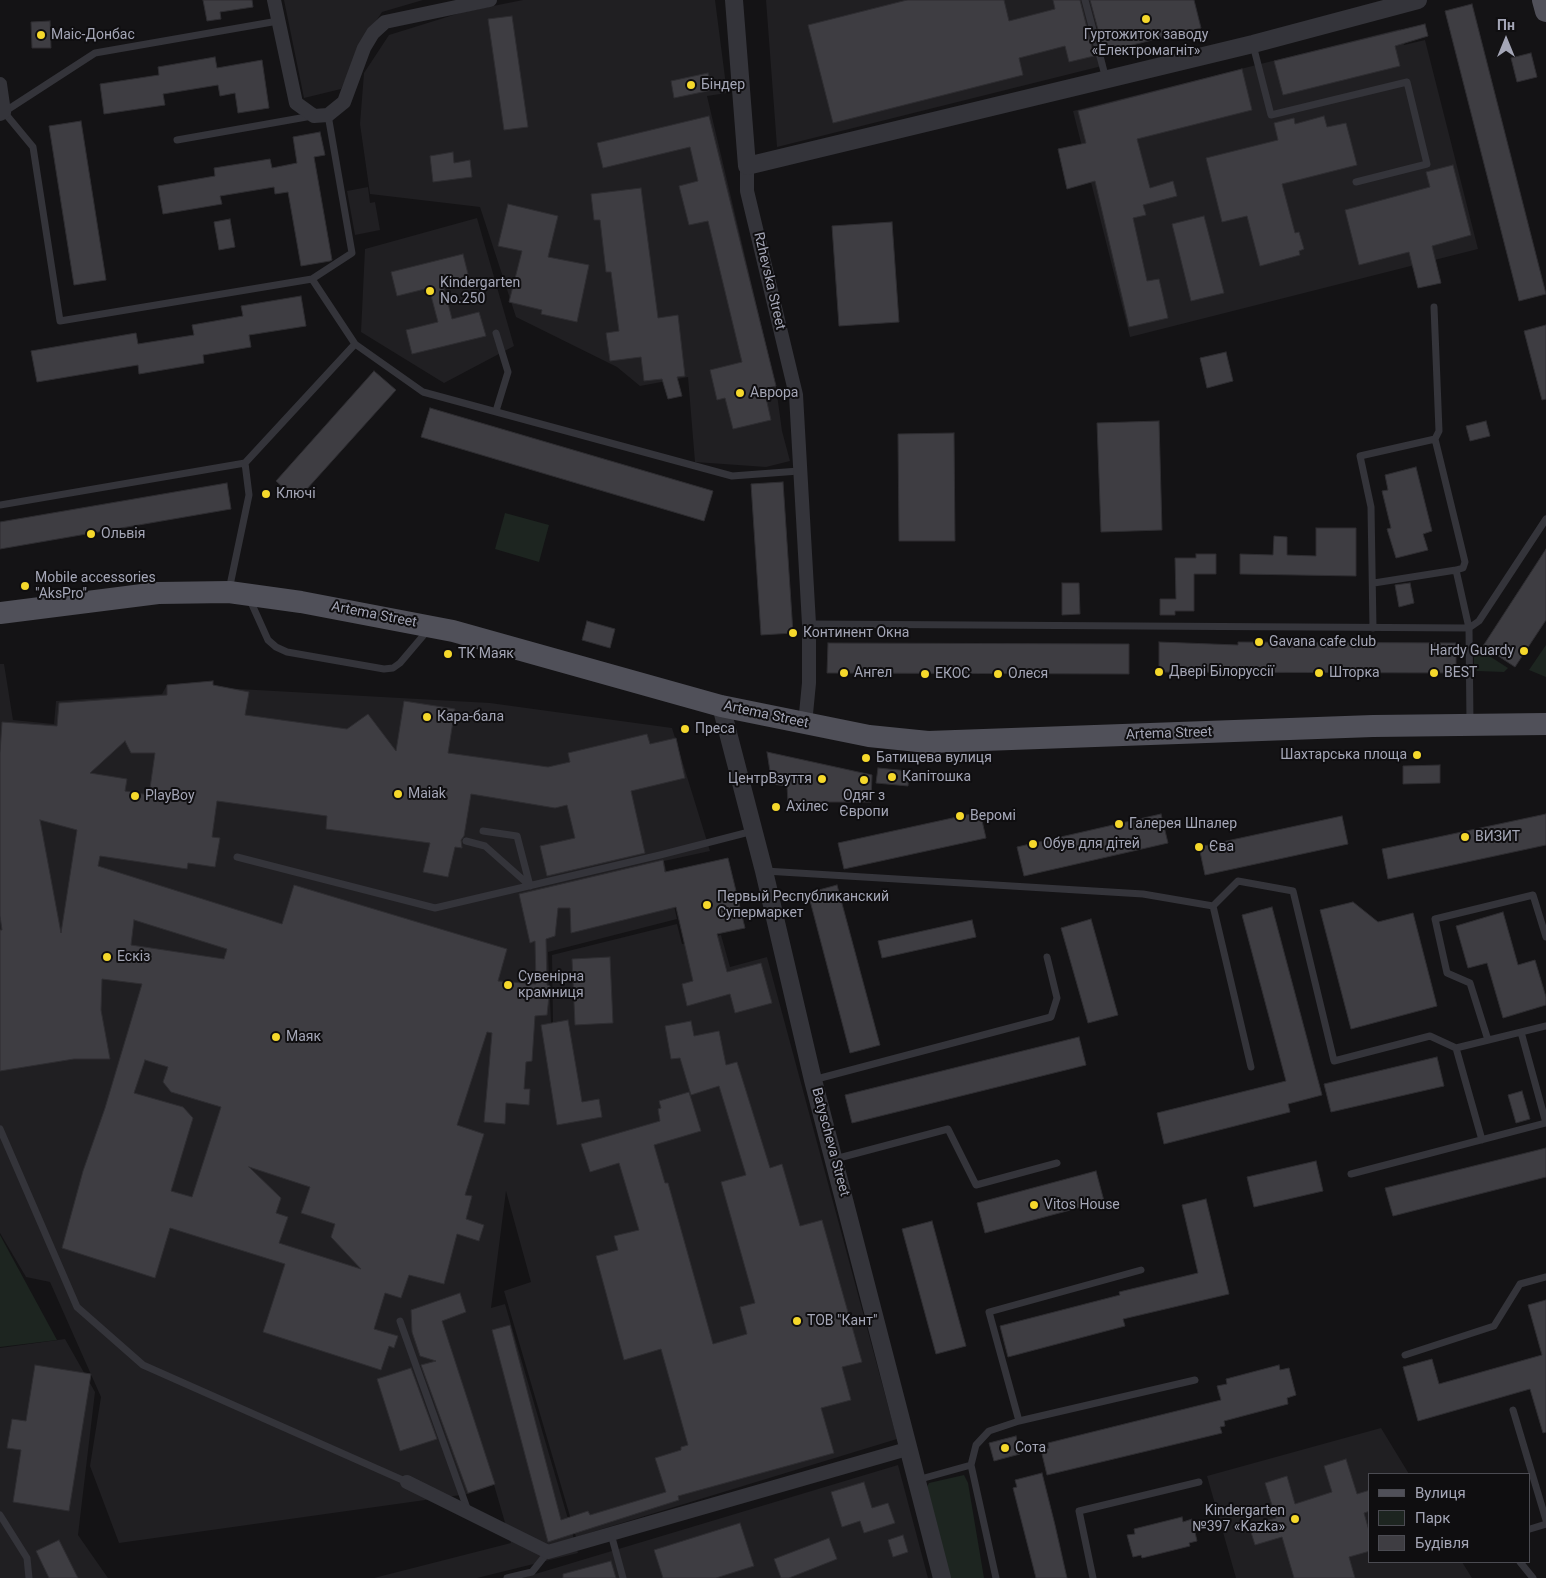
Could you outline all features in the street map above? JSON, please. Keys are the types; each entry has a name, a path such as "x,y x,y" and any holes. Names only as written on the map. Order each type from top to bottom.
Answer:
{"main road":[{"path":"1543,0 1546,11"},
{"name":"Artema Street","path":"0,613 158,593 238,593 301,602 431,627 721,706 869,736 928,742 1470,724 1546,724"}],"street":[{"path":"274,0 296,104 314,116 328,115 344,102 364,48 373,33 385,22 490,0"},
{"path":"734,0 747,166 1253,44 1387,4 1418,0"},
{"path":"0,84 2,113"},
{"name":"Rzhevska Street","path":"747,166 747,192 796,395 809,624 809,683 805,724"},
{"name":"Batyscheva Street","path":"721,706 764,871 813,1080 835,1158 907,1449 942,1578"},
{"path":"407,1482 548,1552 907,1449"}],"lane":[{"path":"1085,0 1106,80"},
{"path":"278,21 95,53 2,113 33,146 60,321 312,279 352,253 328,115"},
{"path":"1253,44 1271,115 1407,82 1427,164 1356,182"},
{"path":"177,140 314,116"},
{"path":"312,279 355,344 423,392 732,476 799,471"},
{"path":"1374,583 1456,570 1463,568 1465,562 1435,439 1439,431 1434,307"},
{"path":"496,333 508,372 496,412"},
{"path":"0,505 244,463 355,344"},
{"path":"1373,628 1374,583 1371,507 1360,456 1435,439"},
{"path":"244,463 248,494 238,593 268,640 276,647 287,652 384,669 393,668 400,663 431,627"},
{"path":"809,624 1469,628 1480,621 1546,519"},
{"path":"1456,570 1469,628 1470,724"},
{"path":"237,857 435,908 660,856 753,830"},
{"path":"483,831 517,836 530,886"},
{"path":"466,841 485,846 530,886"},
{"path":"764,871 1143,894 1213,906"},
{"path":"1213,906 1238,881 1293,890 1334,1061 1430,1036 1456,1048 1546,1026"},
{"path":"1488,1040 1470,983 1447,973 1435,919 1533,895 1546,937"},
{"path":"1213,906 1251,1067"},
{"path":"813,1080 1052,1017 1057,998 1047,957"},
{"path":"1351,1174 1546,1123 1521,1032"},
{"path":"1456,1048 1482,1140"},
{"path":"0,1129 76,1307 143,1366 407,1482"},
{"path":"835,1158 948,1129 976,1185 1057,1163"},
{"path":"1019,1421 989,1312 1141,1270"},
{"path":"1405,1355 1494,1326 1520,1284 1546,1277"},
{"path":"400,1321 468,1512"},
{"path":"996,1578 971,1464 976,1445 989,1431 1019,1421 1195,1380"},
{"path":"1513,1410 1546,1520"},
{"path":"916,1480 971,1464"},
{"path":"1093,1578 1079,1511 1199,1482"},
{"path":"0,1515 27,1558 29,1578"},
{"path":"1531,1529 1546,1524"},
{"path":"611,1534 623,1578"},
{"path":"507,1578 532,1572 548,1552"},
{"path":"1521,1563 1533,1578"}],"shaded area":[{"path":"284,0 423,0 382,12 366,37 341,89 304,98"},
{"path":"523,0 715,0 727,93 707,96 776,387 782,431 790,461 766,467 695,462 688,377 640,386 617,367 516,317 480,207 370,194 360,124 364,73 389,35 463,12"},
{"path":"766,0 1090,0 1106,65 777,147"},
{"path":"1400,29 1404,45 1425,40 1478,249 1130,337 1073,111"},
{"path":"368,187 370,203 375,202 380,230 355,235 347,191"},
{"name":"Kindergarten No.250","path":"477,218 514,346 444,383 361,332 365,249"},
{"name":"Маяк","path":"0,664 4,664 13,720 54,724 56,701 162,694 167,685 490,703 672,728 710,851 664,861 677,919 548,952 554,1093 552,955 677,924 682,944 721,935 730,967 767,957 897,1439 576,1537 504,1291 531,1282 506,1191 491,1308 505,1304 578,1553 477,1578 374,1578 511,1543 494,1485 468,1494 119,1543 90,1466 101,1397 50,1282 26,1277 0,1233"},
{"path":"65,1339 95,1392 78,1535 108,1578 0,1578 0,1348"},
{"name":"Kindergarten №397 «Kazka»","path":"1381,1428 1408,1473 1368,1473 1368,1563 1463,1563 1472,1578 1236,1578 1207,1476"},
{"path":"898,1465 928,1578 522,1578"}],"green space":[{"path":"505,513 549,525 539,562 495,549"},
{"path":"1546,645 1546,677 1529,670"},
{"path":"1479,651 1508,668 1504,672 1477,671 1474,666 1474,654"},
{"path":"0,1235 57,1340 0,1347"},
{"path":"964,1475 968,1483 984,1578 948,1578 924,1493 929,1483"}],"building":[{"path":"203,0 252,0 253,7 220,12 221,19 207,21"},
{"path":"907,0 1004,0 1009,21 1055,9 1053,0 1080,0 1094,56 1069,62 1065,46 1019,58 1023,75 833,123 808,25"},
{"path":"1090,0 1194,0 1201,28 1104,52"},
{"path":"1472,4 1546,294 1519,301 1445,11"},
{"path":"512,16 528,127 504,130 488,19"},
{"name":"Маіс-Донбас","path":"50,21 51,48 32,48 31,22"},
{"path":"1425,24 1428,36 1395,46 1400,66 1283,95 1274,61"},
{"path":"1531,53 1537,77 1517,82 1511,58"},
{"path":"215,57 217,68 262,60 269,108 238,113 235,93 220,96 218,85 163,94 165,105 104,114 100,84 159,75 158,67"},
{"path":"1242,69 1252,110 1137,139 1150,188 1173,181 1177,196 1143,205 1146,215 1133,218 1147,281 1159,279 1168,318 1129,327 1095,181 1067,189 1058,149 1086,143 1078,111"},
{"name":"Біндер","path":"708,73 712,90 674,98 671,81"},
{"path":"709,116 776,386 764,389 771,420 733,429 725,398 717,400 710,370 742,362 708,221 689,225 679,186 698,181 690,147 603,168 597,143"},
{"path":"1324,116 1327,127 1346,123 1357,165 1282,184 1295,233 1299,232 1304,249 1299,251 1300,255 1260,266 1247,216 1222,222 1206,158 1278,140 1274,123 1294,118 1295,124"},
{"path":"81,121 106,280 74,285 49,126"},
{"path":"320,132 325,155 314,157 332,260 301,266 288,192 275,194 274,187 220,196 222,204 163,214 158,186 215,176 214,168 270,159 272,168 297,163 293,137"},
{"path":"453,152 454,163 470,160 472,177 433,182 430,156"},
{"path":"1453,165 1471,235 1432,246 1441,283 1418,288 1409,252 1359,265 1345,210 1430,187 1426,172"},
{"path":"641,188 658,318 678,315 685,376 677,377 682,396 668,399 662,379 644,381 641,357 610,361 606,333 619,331 611,272 606,272 600,220 594,220 591,194"},
{"path":"508,204 558,216 548,257 589,265 577,322 541,314 542,310 509,302 522,251 498,246"},
{"path":"1204,216 1224,293 1191,301 1172,224"},
{"path":"230,219 235,247 219,250 214,222"},
{"path":"892,222 899,322 839,326 832,226"},
{"path":"463,254 469,278 443,284 452,319 479,312 486,336 412,354 406,330 438,322 429,288 397,296 391,272"},
{"path":"301,296 306,326 249,335 251,347 203,355 204,363 139,374 138,365 37,382 31,351 136,333 138,344 194,335 192,325 243,316 241,306"},
{"path":"1546,325 1546,399 1542,400 1524,331"},
{"path":"1226,352 1233,381 1207,388 1200,358"},
{"path":"374,371 396,390 297,500 276,481"},
{"path":"430,408 713,491 704,521 421,437"},
{"path":"1159,421 1162,530 1101,532 1097,423"},
{"path":"1486,421 1490,436 1470,441 1466,426"},
{"path":"954,433 955,541 899,541 898,434"},
{"path":"1416,467 1432,531 1423,534 1428,550 1396,558 1387,529 1391,528 1382,491 1388,490 1385,475"},
{"path":"783,482 793,633 761,635 751,484"},
{"path":"227,483 231,509 0,549 0,522"},
{"path":"1316,528 1356,528 1356,576 1240,574 1240,554 1273,555 1274,536 1287,537 1287,555 1316,556"},
{"path":"1546,549 1546,620 1515,667 1483,646"},
{"path":"1196,554 1216,554 1216,574 1194,574 1194,611 1175,611 1175,615 1160,615 1160,599 1176,599 1175,558 1196,558"},
{"path":"1062,583 1079,583 1080,614 1062,615"},
{"path":"1410,583 1414,603 1399,607 1395,585"},
{"path":"587,621 615,629 610,648 582,640"},
{"path":"1159,642 1238,645 1238,642 1456,643 1456,673 1159,672"},
{"path":"828,643 1129,644 1129,674 827,673"},
{"path":"213,681 213,685 249,692 245,715 347,729 368,714 396,751 404,701 455,709 448,753 548,767 570,762 568,753 647,734 650,744 676,738 685,778 631,791 645,853 547,876 540,846 575,838 567,805 555,808 471,794 464,836 461,840 462,848 455,847 448,877 423,872 430,843 326,829 327,816 217,801 212,837 220,838 215,867 188,863 187,869 100,856 98,866 282,924 294,885 507,949 498,981 536,984 535,941 530,943 519,894 663,860 665,872 728,858 745,928 717,934 727,972 761,963 772,1003 735,1013 730,994 687,1006 682,984 693,981 676,907 571,933 570,908 558,908 555,936 546,939 547,985 550,986 547,1015 535,1016 532,1061 526,1062 524,1089 530,1089 529,1105 506,1103 505,1124 484,1122 492,1033 487,1032 457,1125 484,1134 465,1195 472,1196 466,1219 484,1225 479,1241 457,1234 444,1284 409,1275 401,1298 385,1293 374,1329 398,1336 394,1348 389,1346 381,1370 263,1332 285,1264 170,1228 155,1278 62,1248 83,1171 105,1108 142,984 102,979 101,1010 110,1059 74,1059 0,1071 0,930 2,930 0,916 0,753 2,722 57,726 59,703 167,695 167,685","holes":["125,741 131,753 155,753 149,795 125,791 127,779 90,773","40,820 77,830 61,933","134,920 227,949 224,959 131,945","145,1060 168,1067 163,1082 171,1092 221,1107 192,1197 171,1191 193,1118 183,1107 134,1093","249,1167 310,1187 301,1213 335,1224 331,1237 361,1269 279,1243 288,1217 276,1213 281,1198"]},
{"name":"ЦентрВзуття","path":"767,752 872,775 871,802 788,802 787,786 772,784"},
{"path":"1440,765 1440,783 1403,784 1403,766"},
{"name":"Капітошка","path":"878,768 909,771 908,786 876,783"},
{"path":"980,812 986,838 844,869 838,843"},
{"path":"1161,814 1168,843 1024,876 1017,847"},
{"path":"1546,814 1546,845 1388,879 1382,849"},
{"path":"1342,816 1348,844 1205,875 1199,847"},
{"path":"837,885 880,1045 850,1053 808,893"},
{"path":"1353,902 1378,922 1413,913 1437,1006 1351,1029 1320,910"},
{"path":"1272,907 1322,1095 1288,1104 1290,1112 1164,1144 1157,1113 1286,1081 1242,915"},
{"path":"1503,912 1518,965 1535,960 1546,997 1546,1005 1503,1018 1487,963 1468,968 1456,926"},
{"path":"1091,919 1118,1015 1088,1023 1061,928"},
{"path":"972,920 976,937 882,958 878,941"},
{"path":"610,957 613,1023 575,1025 572,959"},
{"path":"568,1020 582,1102 599,1099 602,1117 557,1125 541,1025"},
{"name":"ТОВ \"Кант\"","path":"691,1021 694,1036 719,1031 726,1065 737,1062 770,1168 782,1164 800,1226 822,1220 862,1362 842,1367 851,1400 821,1408 834,1453 678,1496 679,1500 548,1542 492,1330 510,1325 561,1520 588,1511 590,1515 666,1492 655,1458 681,1450 681,1447 688,1445 661,1349 624,1360 596,1256 618,1250 614,1236 639,1230 619,1163 590,1172 581,1144 660,1121 658,1109 661,1108 659,1101 689,1092 701,1131 654,1145 665,1183 668,1183 713,1344 747,1334 740,1307 755,1303 721,1182 746,1175 719,1086 691,1095 680,1058 671,1059 665,1026"},
{"path":"1079,1037 1086,1065 852,1123 845,1095"},
{"path":"1437,1057 1444,1086 1331,1112 1324,1084"},
{"path":"1522,1091 1530,1119 1516,1123 1508,1095"},
{"path":"1546,1148 1546,1177 1393,1216 1385,1188"},
{"path":"1316,1161 1323,1191 1254,1207 1247,1177"},
{"path":"1096,1171 1104,1201 985,1233 977,1203"},
{"path":"1206,1199 1229,1294 1123,1319 1125,1326 1008,1357 1000,1326 1120,1295 1119,1292 1198,1273 1182,1205"},
{"path":"932,1221 966,1346 936,1354 902,1229"},
{"path":"460,1293 466,1312 442,1321 495,1484 468,1493 421,1365 436,1361 420,1356 412,1332 411,1310"},
{"path":"1546,1300 1546,1432 1543,1433 1530,1389 1418,1421 1403,1367 1432,1359 1439,1384 1542,1355 1528,1305"},
{"path":"35,1365 91,1374 69,1511 13,1502 21,1450 7,1448 12,1419 26,1421"},
{"path":"1279,1365 1280,1370 1289,1368 1296,1395 1287,1398 1288,1404 1224,1421 1225,1426 1220,1427 1222,1433 1047,1475 1041,1450 1049,1448 1048,1443 1221,1400 1217,1386 1227,1384 1226,1379"},
{"path":"411,1368 437,1439 400,1451 377,1379"},
{"name":"Сота","path":"1016,1436 1020,1454 994,1461 989,1443"},
{"path":"1346,1459 1357,1494 1368,1491 1368,1512 1364,1513 1368,1527 1368,1552 1349,1557 1355,1578 1294,1578 1282,1537 1255,1545 1249,1526 1276,1518 1265,1483 1287,1476 1295,1504 1332,1492 1324,1466"},
{"path":"1042,1473 1067,1578 1036,1578 1013,1488 1017,1487 1015,1480"},
{"path":"864,1482 872,1508 888,1503 895,1523 864,1533 860,1521 842,1527 831,1492"},
{"path":"1182,1517 1183,1522 1192,1519 1197,1541 1189,1543 1190,1546 1142,1558 1141,1555 1133,1557 1127,1535 1135,1534 1134,1529"},
{"path":"740,1523 754,1566 716,1578 663,1578 654,1550"},
{"path":"903,1535 908,1552 893,1557 888,1540"},
{"path":"829,1538 837,1559 789,1578 781,1578 774,1559"},
{"path":"59,1540 78,1578 49,1578 36,1551"},
{"path":"611,1561 616,1578 563,1578 563,1574"}],"place":[{"name":"Гуртожиток заводу «Електромагніт»","path":"1146,19"},
{"name":"Маіс-Донбас","path":"41,35"},
{"name":"Біндер","path":"691,85"},
{"name":"Kindergarten No.250","path":"430,291"},
{"name":"Аврора","path":"740,393"},
{"name":"Ключі","path":"266,494"},
{"name":"Ольвія","path":"91,534"},
{"name":"Mobile accessories \"AksPro\"","path":"25,586"},
{"name":"Континент Окна","path":"793,633"},
{"name":"Gavana cafe club","path":"1259,642"},
{"name":"Hardy Guardy","path":"1524,651"},
{"name":"ТК Маяк","path":"448,654"},
{"name":"Двері Білоруссії","path":"1159,672"},
{"name":"Ангел","path":"844,673"},
{"name":"Шторка","path":"1319,673"},
{"name":"BEST","path":"1434,673"},
{"name":"ЕКОС","path":"925,674"},
{"name":"Олеся","path":"998,674"},
{"name":"Кара-бала","path":"427,717"},
{"name":"Преса","path":"685,729"},
{"name":"Шахтарська площа","path":"1417,755"},
{"name":"Батищева вулиця","path":"866,758"},
{"name":"Капітошка","path":"892,777"},
{"name":"ЦентрВзуття","path":"822,779"},
{"name":"Одяг з Європи","path":"864,780"},
{"name":"Maiak","path":"398,794"},
{"name":"PlayBoy","path":"135,796"},
{"name":"Ахілес","path":"776,807"},
{"name":"Веромі","path":"960,816"},
{"name":"Галерея Шпалер","path":"1119,824"},
{"name":"ВИЗИТ","path":"1465,837"},
{"name":"Обув для дітей","path":"1033,844"},
{"name":"Єва","path":"1199,847"},
{"name":"Первый Республиканский Супермаркет","path":"707,905"},
{"name":"Ескіз","path":"107,957"},
{"name":"Сувенірна крамниця","path":"508,985"},
{"name":"Маяк","path":"276,1037"},
{"name":"Vitos House","path":"1034,1205"},
{"name":"ТОВ \"Кант\"","path":"797,1321"},
{"name":"Сота","path":"1005,1448"},
{"name":"Kindergarten №397 «Kazka»","path":"1295,1519"}]}
